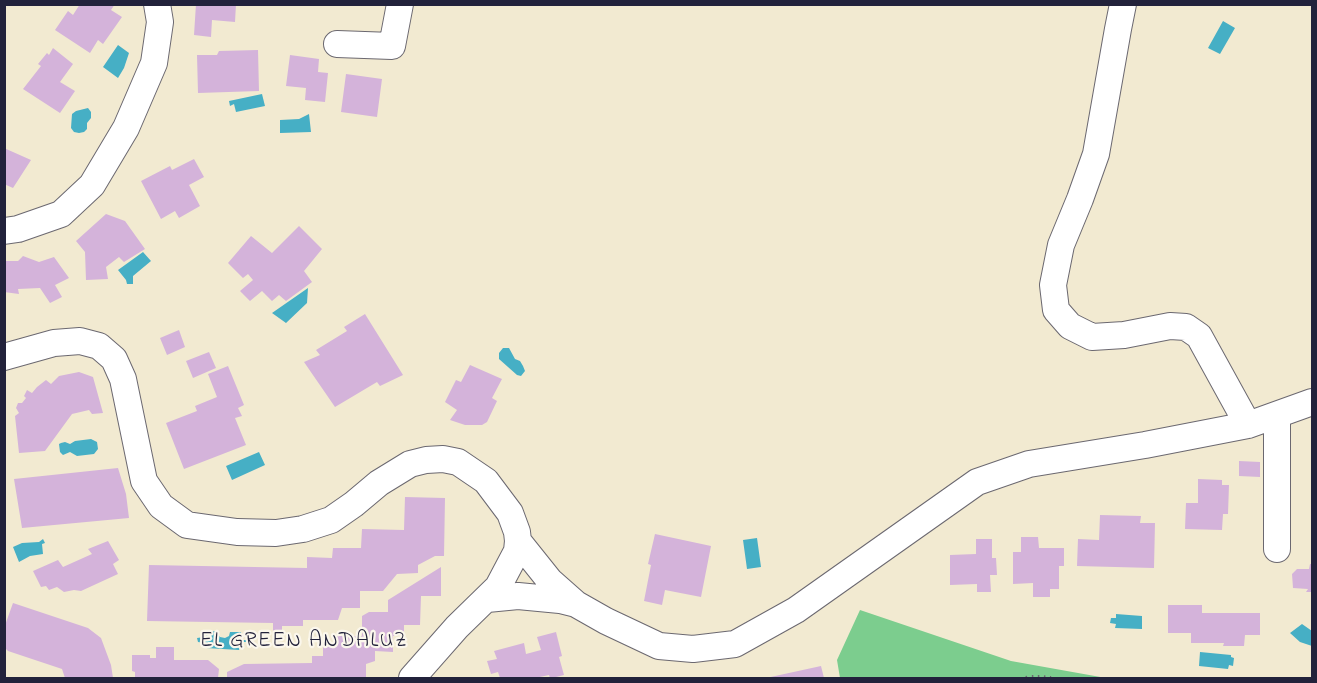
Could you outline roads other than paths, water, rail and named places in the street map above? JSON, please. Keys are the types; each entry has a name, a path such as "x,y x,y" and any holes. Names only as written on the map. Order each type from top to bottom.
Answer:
{"street":[{"path":"4,231 18,229 61,214 92,184 126,128 154,63 160,22 157,4"},
{"path":"337,44 392,46 400,4"},
{"path":"1124,4 1096,154 1061,245 1053,285 1056,310 1070,326 1092,337 1124,335 1170,326 1186,327 1199,336 1248,425"},
{"path":"4,357 54,343 80,340 99,346 114,359 123,379 144,481 161,506 187,525 237,532 276,533 303,529 332,520 379,483 410,464 426,460 443,459 458,462 486,481 510,513 517,532 517,551 498,587 457,627 412,678"},
{"path":"518,541 561,592 576,604 606,621 659,646 693,649 735,644 796,609 977,482 1029,464 1248,425 1312,402"},
{"path":"1277,415 1277,549"},
{"path":"487,599 518,596 576,604"}],"water":[{"path":"1223,21 1235,28 1220,54 1208,48"},
{"path":"118,45 129,53 118,78 103,67"},
{"path":"262,94 265,106 236,112 234,104 230,106 229,101"},
{"path":"88,108 91,118 87,123 87,129 84,132 74,132 71,128 72,114"},
{"path":"309,114 311,132 280,133 280,120 299,119"},
{"path":"143,252 151,261 133,276 133,284 127,284 118,270"},
{"path":"308,288 307,303 286,323 272,313"},
{"path":"503,348 509,348 515,359 520,361 525,371 521,376 499,359 499,353"},
{"path":"91,439 97,442 98,449 94,454 77,456 70,452 63,455 60,452 59,444 61,443 70,444"},
{"path":"259,452 265,465 232,480 226,466"},
{"path":"757,538 761,567 747,569 743,540"},
{"path":"43,539 45,543 42,544 43,554 30,556 19,562 13,547 22,543 39,542"},
{"path":"1116,614 1142,616 1142,629 1115,628 1116,624 1110,623 1111,618 1116,618"},
{"path":"1302,624 1312,631 1312,646 1300,642 1290,633"},
{"path":"216,631 220,637 225,638 230,632 241,632 242,640 248,640 248,642 243,642 239,650 206,648 204,643 198,642 197,638 204,637 206,632"},
{"path":"1200,652 1231,655 1234,658 1233,666 1229,665 1228,669 1199,666"}],"district":[{"name":"EL GREEN ANDALUZ","path":"304,643"}]}
